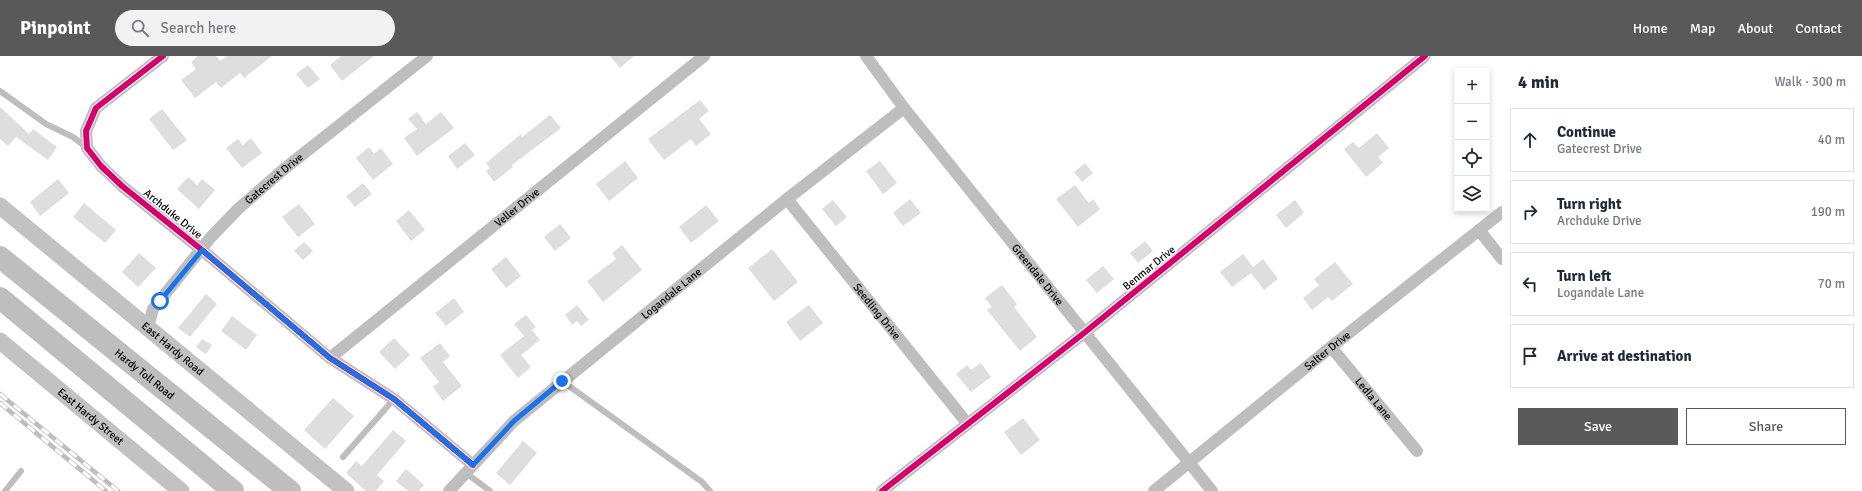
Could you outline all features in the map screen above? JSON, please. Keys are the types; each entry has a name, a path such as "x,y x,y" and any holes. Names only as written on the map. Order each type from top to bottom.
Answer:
{"highway":[{"name":"Hardy Toll Road","path":"0,257 290,491"},
{"path":"0,298 233,491"},
{"path":"270,474 296,491"}],"main road":[{"name":"East Hardy Road","path":"0,206 346,491"},
{"name":"East Hardy Street","path":"0,341 181,491"}],"street":[{"path":"87,148 86,131 96,108 163,56"},
{"name":"Gatecrest Drive","path":"148,327 153,309 211,238 238,209 284,169 427,56"},
{"name":"Veller Drive","path":"330,358 704,56"},
{"name":"Greendale Drive","path":"866,56 904,108 1212,491"},
{"name":"Benmar Drive","path":"882,491 1084,333 1425,56"},
{"name":"Logandale Lane","path":"449,491 514,421 787,199 904,108"},
{"name":"Archduke Drive","path":"87,148 101,166 122,186 202,250 330,358 394,399 469,469"},
{"name":"Seedling Drive","path":"787,199 968,423"},
{"name":"Salter Drive","path":"1154,491 1331,347 1502,212"},
{"path":"1479,230 1502,260"},
{"name":"Ledla Lane","path":"1331,347 1417,451"}],"lane":[{"path":"0,90 46,124 73,137 87,148"},
{"path":"562,381 702,482 710,491"},
{"path":"343,457 394,399"},
{"path":"469,469 490,491"},
{"path":"5,491 21,471"}],"building":[{"path":"198,56 216,56 220,61 227,56 272,56 244,78 240,73 221,88 216,82 195,98 181,80 196,69 191,62"},
{"path":"341,56 374,56 342,81 330,65"},
{"path":"610,56 634,56 620,68"},
{"path":"308,65 320,79 308,88 296,74"},
{"path":"700,100 709,111 699,119 711,134 696,146 691,139 664,160 648,139"},
{"path":"0,107 29,134 33,129 57,147 48,160 16,137 8,146 0,139"},
{"path":"162,109 187,140 173,150 149,119"},
{"path":"417,112 426,124 441,112 454,128 417,156 404,138 417,129 408,119"},
{"path":"550,115 561,128 512,165 513,167 494,182 486,171 490,168 486,163 521,134 522,137"},
{"path":"1377,133 1389,148 1378,157 1383,163 1366,177 1344,149 1353,142 1359,148"},
{"path":"251,138 262,153 242,168 226,148 238,139 243,145"},
{"path":"465,143 475,155 457,169 448,156"},
{"path":"369,147 374,154 381,148 393,164 373,180 356,158"},
{"path":"625,161 638,178 609,201 596,184"},
{"path":"880,161 897,183 883,194 866,171"},
{"path":"1085,163 1093,173 1082,182 1074,172"},
{"path":"188,177 197,185 202,179 215,190 199,209 177,189"},
{"path":"58,179 69,193 40,216 30,202"},
{"path":"363,183 372,194 355,207 346,196"},
{"path":"1075,185 1089,203 1093,199 1100,209 1078,227 1056,199"},
{"path":"910,199 921,213 903,226 893,213"},
{"path":"833,200 847,217 836,226 822,209"},
{"path":"1295,200 1304,213 1286,228 1276,215"},
{"path":"84,203 116,230 105,243 73,217"},
{"path":"299,204 315,224 298,237 282,217"},
{"path":"706,205 719,221 691,243 679,227"},
{"path":"409,210 425,230 411,241 396,221"},
{"path":"560,224 571,238 555,251 544,237"},
{"path":"1145,241 1153,251 1138,263 1130,253"},
{"path":"304,242 313,251 303,260 294,251"},
{"path":"622,245 642,270 603,302 587,281 616,259 612,253"},
{"path":"772,249 798,282 774,301 748,268"},
{"path":"139,253 156,268 138,287 122,272"},
{"path":"1243,254 1253,267 1263,259 1278,279 1264,290 1251,273 1232,287 1220,272"},
{"path":"506,257 521,276 506,288 491,269"},
{"path":"1335,262 1353,284 1332,301 1328,297 1312,310 1303,298 1319,285 1314,279"},
{"path":"1103,266 1114,279 1097,293 1086,280"},
{"path":"1002,285 1017,304 1014,307 1037,337 1020,351 987,310 992,307 985,298"},
{"path":"206,294 217,304 190,337 178,328"},
{"path":"454,298 464,312 446,326 435,313"},
{"path":"577,305 589,320 581,326 577,321 572,325 565,315"},
{"path":"809,305 823,323 800,341 786,322"},
{"path":"526,315 536,327 532,330 540,340 521,355 531,367 518,378 500,355 524,336 514,324"},
{"path":"232,316 257,335 246,350 221,331"},
{"path":"394,338 410,355 395,369 379,352"},
{"path":"202,339 212,345 206,354 196,347"},
{"path":"440,343 450,356 443,362 462,386 443,401 433,387 439,382 420,358"},
{"path":"981,363 991,377 971,392 956,374 967,365 971,370"},
{"path":"333,398 354,416 325,449 304,430"},
{"path":"1023,418 1040,440 1021,455 1004,432"},
{"path":"393,430 406,441 377,475 384,481 376,491 366,491 346,473 356,461 362,466"},
{"path":"523,441 537,453 510,485 496,473"},
{"path":"406,469 424,485 419,491 408,491 396,481"}],"railway":[{"path":"0,394 118,491"},
{"path":"0,403 106,491"}],"cycle path":[{"path":"163,56 96,108 86,131 87,148 101,166 122,186 202,250 330,358 394,399 473,465"},
{"path":"882,491 1084,333 1425,56"}],"route":[{"path":"160,301 202,250 330,358 394,399 473,465 514,421 562,381"}]}
